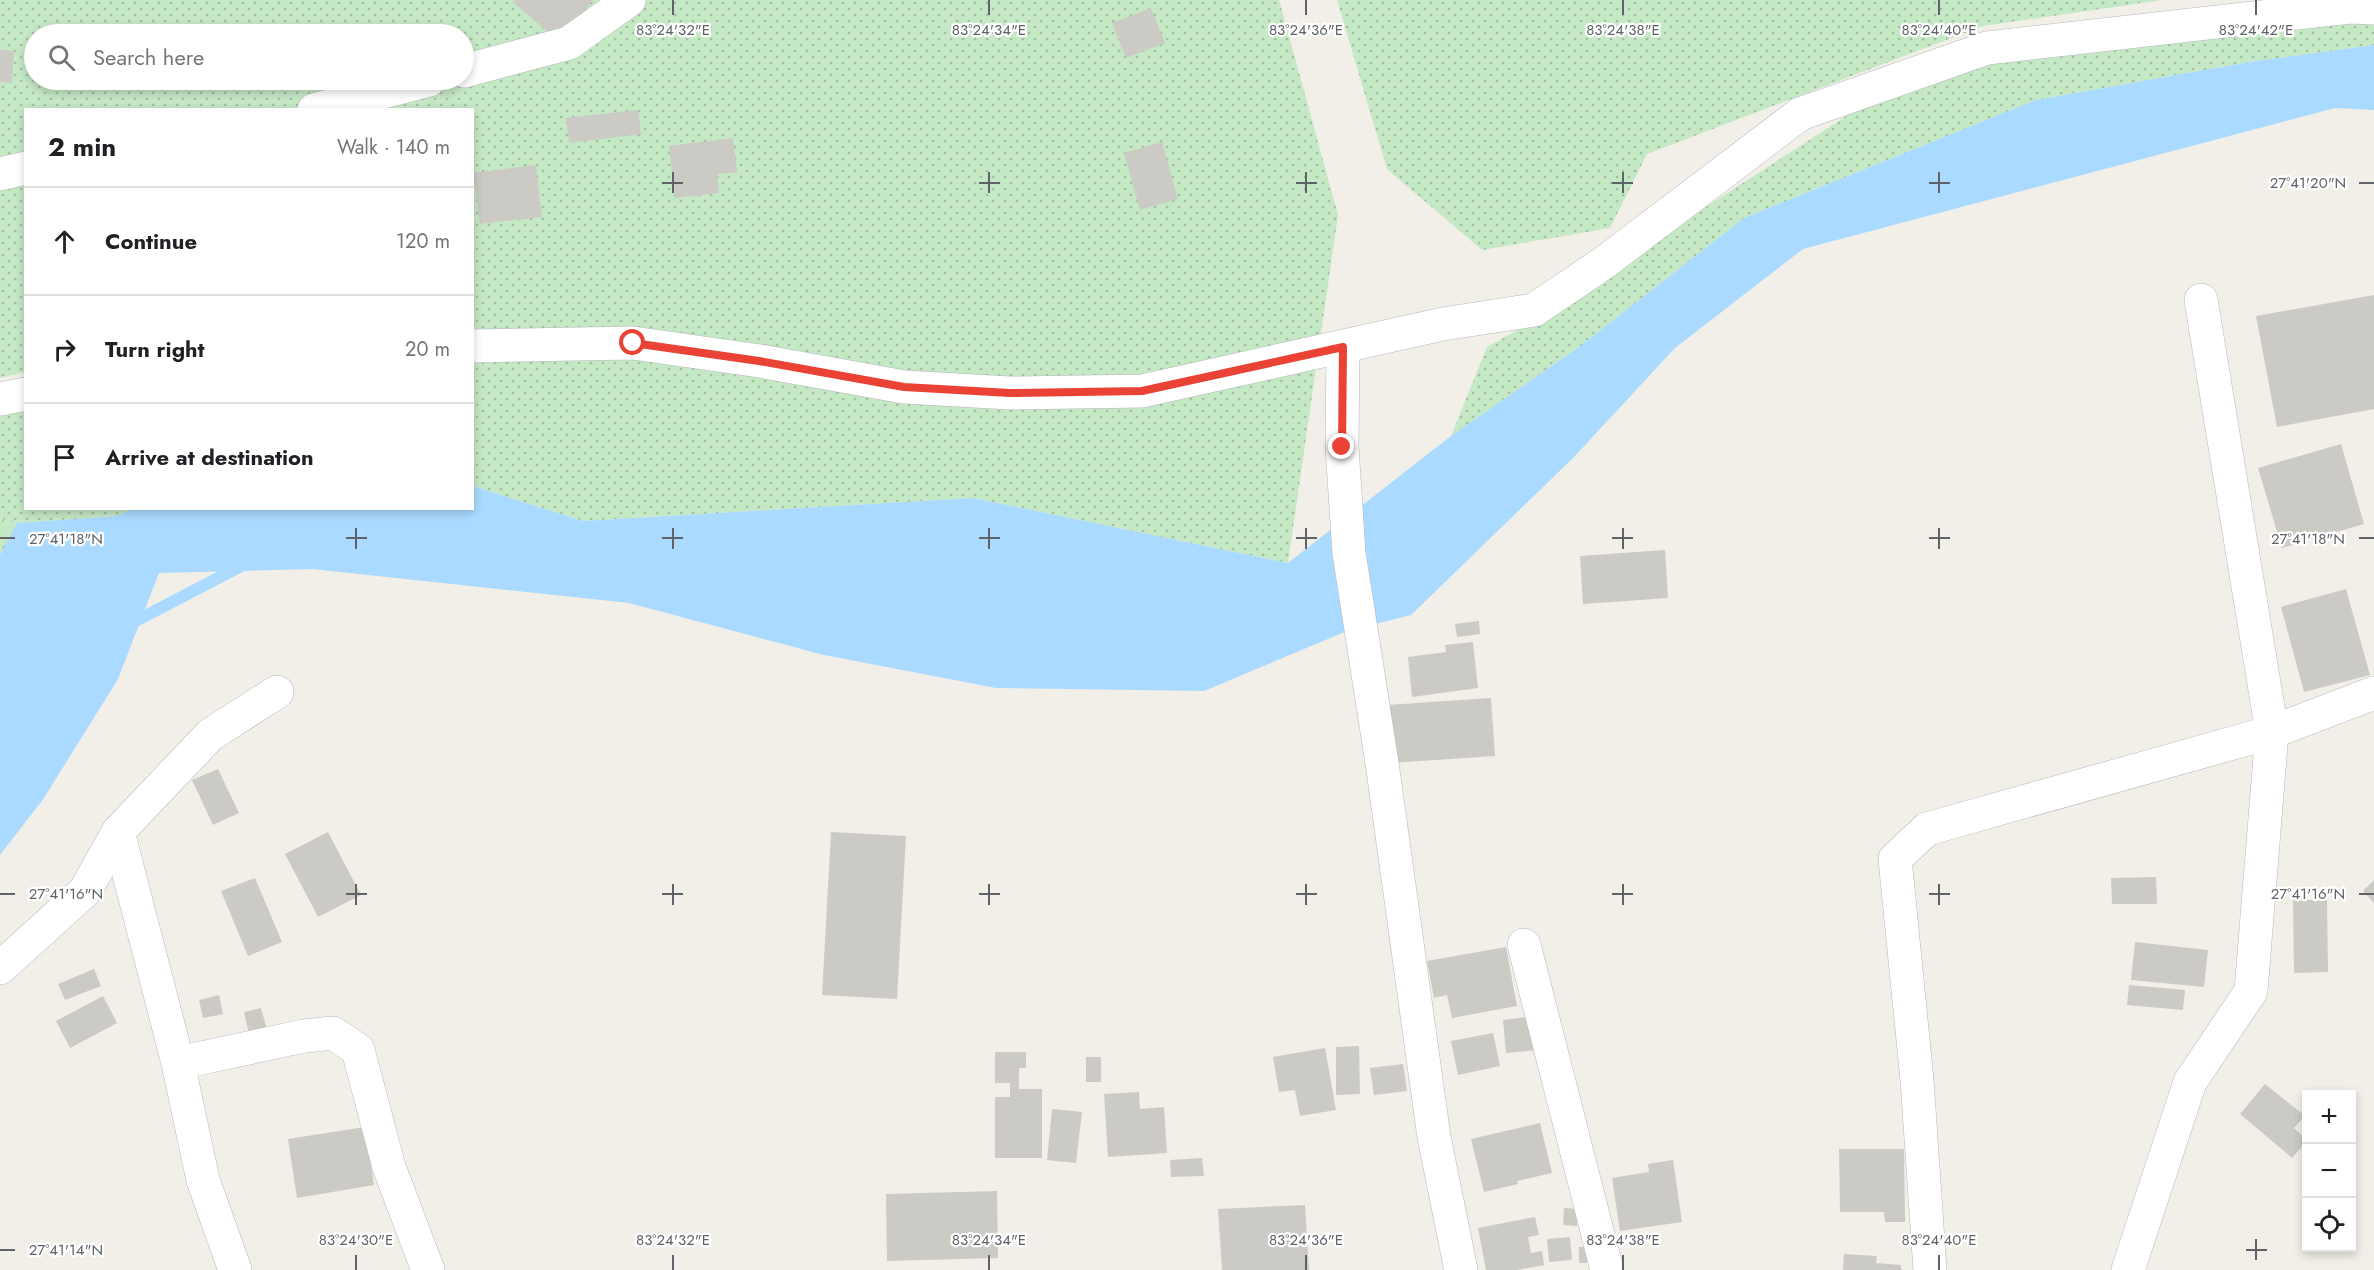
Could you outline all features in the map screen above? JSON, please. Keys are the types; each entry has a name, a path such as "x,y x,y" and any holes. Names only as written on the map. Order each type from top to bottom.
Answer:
{"street":[{"path":"474,68 569,43 629,0"},
{"path":"474,346 633,343 759,361 904,387 1010,393 1142,391 1443,324 1534,310 1605,262 1800,114 1987,48 2350,7 2374,8"},
{"path":"322,108 391,90"},
{"path":"0,174 24,168"},
{"path":"2128,1270 2190,1082 2250,991 2272,732 2202,300"},
{"path":"1343,347 1342,447 1349,553 1383,763 1434,1137 1461,1270"},
{"path":"0,399 24,394"},
{"path":"0,968 85,891 118,832 210,735 277,692"},
{"path":"1930,1270 1917,1080 1895,860 1927,829 2272,732 2374,693"},
{"path":"118,832 178,1063 203,1180 235,1270"},
{"path":"1524,945 1606,1270"},
{"path":"178,1063 304,1036 333,1033 358,1050 389,1167 428,1270"}],"green space":[{"path":"0,0 1279,0 1338,215 1288,563 973,498 583,521 474,486 474,108 24,108 24,372 0,378"},
{"path":"1337,0 2162,0 1983,26 1647,154 1610,228 1482,250 1387,169"},
{"path":"2374,16 2374,45 2249,62 2036,100 1744,218 1579,347 1451,436 1487,347 1589,290 1712,203 1848,115 1962,67"},
{"path":"24,402 24,510 132,510 117,516 17,523 0,516 0,408"},
{"path":"0,516 17,523 0,555"}],"water":[{"path":"2374,45 2374,110 2335,108 1803,249 1675,348 1574,457 1411,615 1347,631 1204,691 996,688 824,655 629,603 312,569 159,573 118,679 44,798 0,855 0,555 17,523 117,516 130,510 474,510 474,486 583,521 973,498 1288,563 1451,436 1579,347 1744,218 2036,100 2249,62"}],"building":[{"path":"515,0 593,0 559,41 513,2"},
{"path":"1151,8 1165,43 1126,58 1112,23"},
{"path":"0,50 14,51 12,83 0,82"},
{"path":"638,110 641,134 569,143 566,118"},
{"path":"733,138 737,172 717,174 719,193 675,198 669,146"},
{"path":"1162,142 1178,199 1140,210 1124,153"},
{"path":"536,165 542,217 480,224 474,173"},
{"path":"2374,295 2374,409 2277,427 2256,316"},
{"path":"2341,444 2364,524 2282,548 2258,468"},
{"path":"1665,550 1668,598 1583,604 1580,556"},
{"path":"2346,589 2370,675 2304,692 2281,607"},
{"path":"1479,621 1480,634 1457,637 1455,624"},
{"path":"1473,642 1478,688 1412,697 1408,657 1446,652 1445,645"},
{"path":"1491,698 1495,756 1391,763 1387,705"},
{"path":"218,769 239,813 213,825 192,780"},
{"path":"328,832 361,895 318,917 285,854"},
{"path":"831,832 906,836 897,999 822,995"},
{"path":"2156,877 2157,904 2112,904 2111,878"},
{"path":"255,878 282,942 248,956 221,891"},
{"path":"2374,880 2374,903 2363,891"},
{"path":"2293,900 2327,900 2328,972 2294,973"},
{"path":"2135,942 2208,950 2204,987 2131,980"},
{"path":"1506,947 1517,1006 1452,1018 1447,995 1434,998 1427,961"},
{"path":"94,969 101,986 65,1000 58,984"},
{"path":"2129,985 2185,990 2183,1010 2127,1005"},
{"path":"219,995 223,1014 203,1018 199,1000"},
{"path":"103,996 117,1023 70,1048 56,1021"},
{"path":"261,1008 267,1030 249,1034 244,1012"},
{"path":"1534,1016 1538,1050 1506,1053 1503,1020"},
{"path":"1493,1033 1500,1066 1458,1075 1451,1041"},
{"path":"1359,1046 1360,1094 1336,1095 1336,1047"},
{"path":"1325,1048 1336,1110 1300,1116 1295,1090 1279,1092 1273,1057"},
{"path":"995,1052 1026,1052 1026,1068 1019,1068 1019,1089 1042,1089 1042,1158 995,1158 995,1097 1010,1097 1010,1083 995,1083"},
{"path":"1086,1057 1101,1057 1101,1082 1086,1082"},
{"path":"1403,1064 1407,1091 1374,1095 1370,1068"},
{"path":"2265,1084 2302,1114 2302,1119 2294,1128 2302,1135 2302,1147 2292,1158 2240,1114"},
{"path":"1139,1092 1140,1109 1164,1107 1167,1153 1108,1157 1104,1094"},
{"path":"1052,1109 1082,1112 1076,1163 1047,1160"},
{"path":"1540,1123 1552,1173 1484,1192 1471,1139"},
{"path":"365,1127 374,1185 297,1198 288,1139"},
{"path":"1839,1149 1904,1149 1905,1222 1885,1222 1884,1212 1840,1212"},
{"path":"1202,1158 1204,1176 1171,1177 1170,1160"},
{"path":"1673,1160 1682,1222 1620,1231 1612,1178 1649,1172 1648,1164"},
{"path":"997,1191 998,1258 887,1261 886,1194"},
{"path":"1305,1205 1309,1270 1222,1270 1218,1209"},
{"path":"1564,1208 1577,1209 1577,1226 1563,1225"},
{"path":"1535,1217 1539,1235 1528,1237 1531,1253 1542,1251 1544,1265 1517,1270 1486,1270 1478,1228"},
{"path":"1570,1237 1572,1260 1549,1262 1547,1239"},
{"path":"1579,1247 1587,1247 1587,1263 1579,1263"},
{"path":"1844,1254 1877,1256 1876,1263 1901,1265 1901,1270 1843,1270"}],"waterway":[{"path":"128,625 245,564"}],"route":[{"path":"633,343 759,361 904,387 1010,393 1142,391 1343,347 1342,447"}]}
